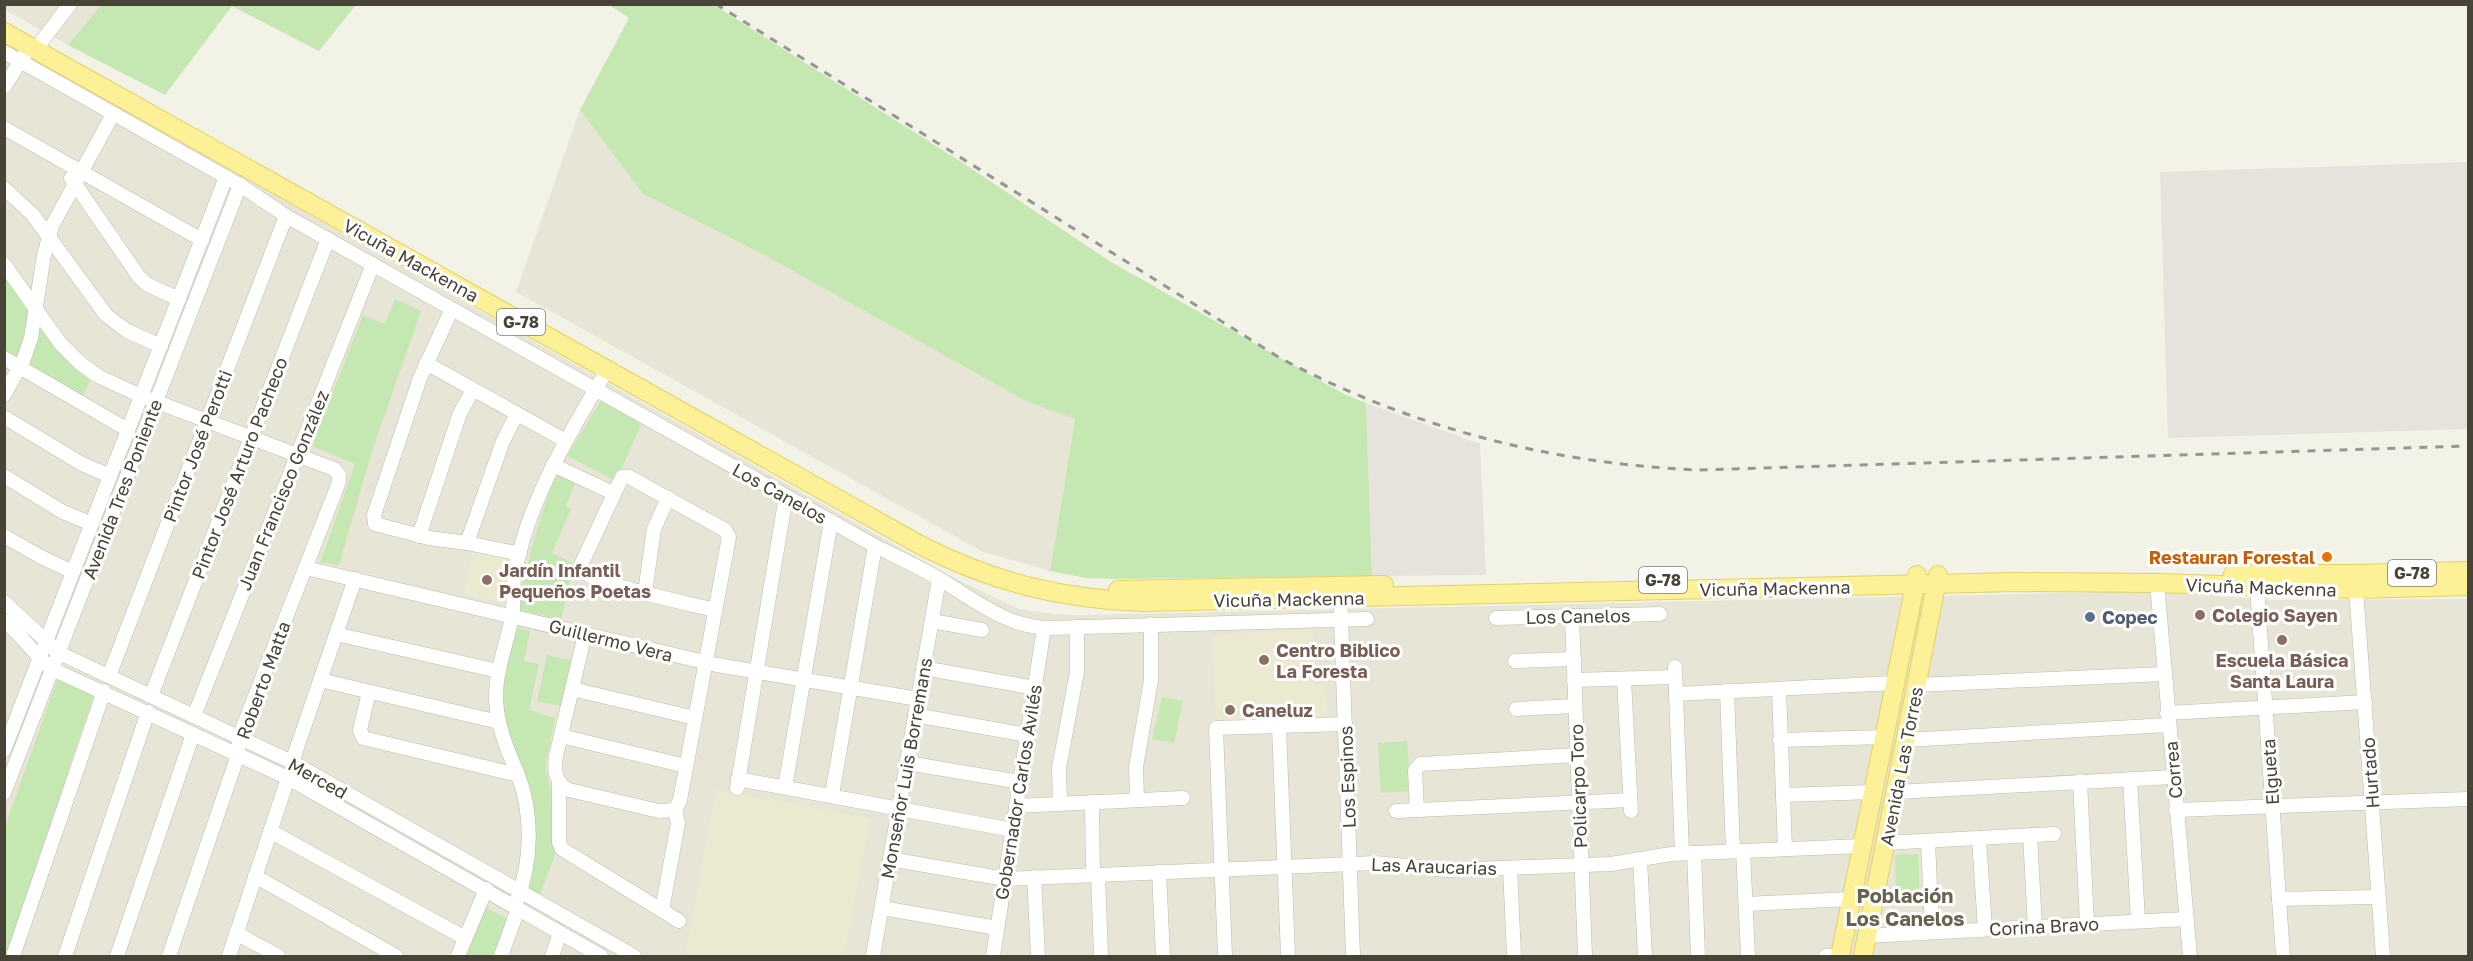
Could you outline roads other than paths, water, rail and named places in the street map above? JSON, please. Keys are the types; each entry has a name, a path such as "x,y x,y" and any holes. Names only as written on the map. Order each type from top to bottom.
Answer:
{"main road":[{"name":"Vicuña Mackenna","path":"4,32 937,554 988,576 1046,592 1095,599 1144,602 1340,592 1916,580 2157,583 2356,590 2469,586"},
{"name":"Vicuña Mackenna","path":"1938,580 2469,571"},
{"name":"Avenida Las Torres","path":"1840,956 1916,580"},
{"name":"Avenida Las Torres","path":"1863,957 1938,580"}],"street":[{"path":"4,87 20,62 70,4"},
{"path":"4,52 240,185"},
{"path":"4,395 20,368 32,336 48,236 113,114"},
{"path":"4,128 46,152 78,177 202,240"},
{"path":"78,177 139,277 148,285 179,299"},
{"name":"Avenida Tres Poniente","path":"5,747 226,177"},
{"name":"Avenida Tres Poniente","path":"4,793 240,185"},
{"name":"Los Canelos","path":"240,185 286,216 875,546 939,579 1008,620 1044,628 1367,620"},
{"path":"4,188 25,205 106,315 127,331 160,346"},
{"name":"Pintor José Perotti","path":"109,676 286,216"},
{"name":"Pintor José Arturo Pacheco","path":"151,696 328,239"},
{"path":"4,264 65,350 89,369 108,381 141,396 297,455"},
{"name":"Juan Francisco González","path":"194,716 373,264"},
{"path":"18,283 40,281"},
{"path":"452,309 426,363 374,515 375,524 419,536 520,554"},
{"path":"32,336 52,333"},
{"path":"4,358 128,430"},
{"path":"426,363 566,441"},
{"path":"501,957 520,892 529,836 518,775 497,709 498,672 512,616 515,573 553,465 607,370"},
{"path":"419,536 460,413 473,390"},
{"path":"467,543 503,441 517,414"},
{"path":"4,417 82,464 110,476"},
{"name":"Roberto Matta","path":"169,957 238,754 239,737 339,482 339,475 334,469 297,455"},
{"path":"553,465 613,493"},
{"path":"4,476 63,512 92,524"},
{"path":"662,910 678,823 675,810 680,800 705,662 715,610 729,533 625,476 620,479 581,565 582,571 596,579 715,610"},
{"path":"786,496 737,783 785,787 832,795 899,808 902,811 1013,830"},
{"path":"645,592 654,529 668,498"},
{"path":"785,787 831,521"},
{"path":"4,536 40,557 73,572"},
{"path":"832,795 875,546"},
{"name":"Guillermo Vera","path":"306,568 705,662 918,699"},
{"path":"292,762 355,579"},
{"name":"Monseñor Luis Borremans","path":"876,956 890,859 939,579"},
{"name":"Correa","path":"2157,583 2190,957"},
{"name":"Elgueta","path":"2257,587 2283,957"},
{"name":"Hurtado","path":"2356,590 2383,957"},
{"name":"Los Espinos","path":"1340,592 1353,957"},
{"name":"Merced","path":"4,602 59,653 292,762 634,957"},
{"name":"Los Canelos","path":"1496,618 1660,614"},
{"name":"Policarpo Toro","path":"1572,616 1584,957"},
{"name":"Merced","path":"4,621 33,649 39,660 52,669 104,691 288,778 486,889 601,957"},
{"path":"932,621 982,630"},
{"path":"1137,800 1136,766 1151,680 1151,624"},
{"path":"1060,804 1059,768 1077,672 1077,627"},
{"name":"Gobernador Carlos Avilés","path":"993,957 1044,628"},
{"path":"336,634 498,672"},
{"path":"585,634 555,764 559,783 559,842 562,849 679,921"},
{"path":"1515,661 1574,659"},
{"path":"923,668 1035,688"},
{"path":"1574,680 1624,678 1675,672 1698,957"},
{"path":"1917,685 2164,674"},
{"path":"1396,811 1579,803 1631,805 1624,678"},
{"path":"320,680 500,722"},
{"path":"1676,694 1894,683"},
{"path":"572,689 695,718"},
{"path":"1779,689 1785,849"},
{"path":"13,957 104,691"},
{"path":"1727,691 1738,851 1746,904 1749,957"},
{"path":"369,692 361,736 365,739 518,775"},
{"path":"1906,740 2168,719 2265,708 2365,702"},
{"path":"1516,709 1575,706"},
{"path":"65,957 148,712"},
{"path":"915,715 1027,735"},
{"path":"1225,957 1216,728 1345,724"},
{"path":"1279,726 1288,957"},
{"path":"117,957 193,734"},
{"path":"561,735 686,766"},
{"path":"1780,740 1884,737"},
{"path":"1416,810 1415,770 1421,764 1577,755"},
{"path":"907,763 1020,782"},
{"path":"1896,792 2173,777"},
{"path":"229,957 288,778"},
{"path":"2130,779 2138,921"},
{"path":"2080,781 2087,924"},
{"path":"559,783 569,790 660,812 675,810"},
{"path":"1783,795 1873,792"},
{"path":"1016,806 1183,798"},
{"path":"2176,810 2469,799"},
{"path":"1092,802 1101,957"},
{"path":"270,831 465,938"},
{"path":"1885,843 2054,834"},
{"path":"2030,835 2035,927"},
{"path":"1979,838 1984,929"},
{"path":"1928,841 1932,932"},
{"name":"Las Araucarias","path":"890,859 1005,879 1350,864 1386,864 1448,870 1510,868 1611,864 1688,853 1862,846"},
{"path":"1641,859 1645,957"},
{"path":"1510,868 1514,957"},
{"path":"1160,872 1163,957"},
{"path":"255,876 396,957"},
{"path":"1034,877 1038,957"},
{"path":"458,957 486,889"},
{"path":"2279,899 2379,897"},
{"path":"1746,904 1851,899"},
{"path":"882,908 998,928"},
{"name":"Corina Bravo","path":"1867,936 2186,919"},
{"path":"236,933 278,957"},
{"path":"552,957 560,933"},
{"path":"1826,957 1840,956"}],"railway":[{"path":"716,4 1280,358 1330,383 1380,404 1432,423 1484,438 1590,460 1700,470 2468,446"}],"place":[{"name":"Restauran Forestal","path":"2327,557"},
{"name":"Jardín Infantil Pequeños Poetas","path":"487,580"},
{"name":"Colegio Sayen","path":"2200,615"},
{"name":"Copec","path":"2090,617"},
{"name":"Escuela Básica Santa Laura","path":"2282,640"},
{"name":"Centro Biblico La Foresta","path":"1264,660"},
{"name":"Caneluz","path":"1230,710"}],"district":[{"name":"Población Los Canelos","path":"1905,906"}]}
